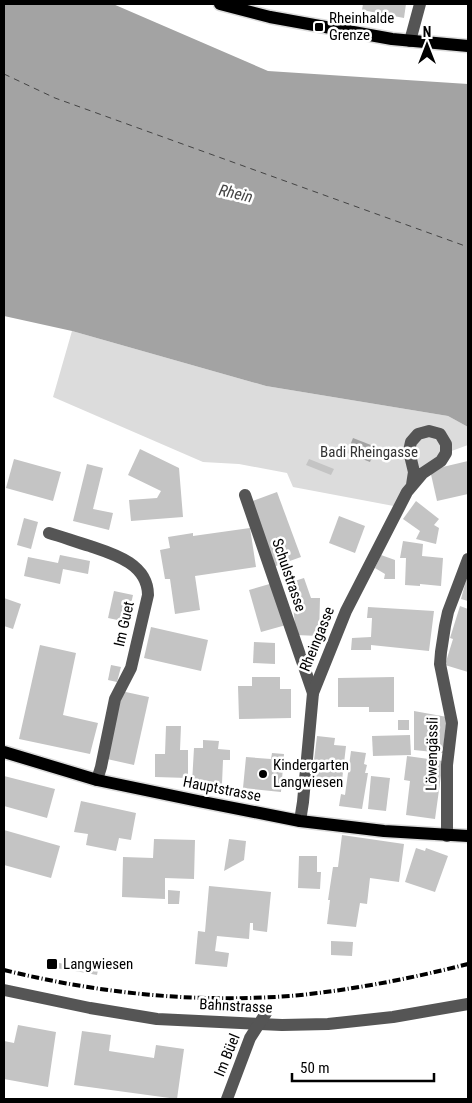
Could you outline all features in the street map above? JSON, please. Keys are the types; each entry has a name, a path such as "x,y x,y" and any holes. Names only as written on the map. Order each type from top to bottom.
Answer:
{"main road":[{"path":"220,4 270,17 392,39 468,46"},
{"name":"Hauptstrasse","path":"4,752 97,780 300,820 384,831 468,836"}],"street":[{"path":"410,41 420,4"},
{"name":"Rheingasse","path":"300,820 312,693 346,611 412,485"},
{"name":"Schulstrasse","path":"245,495 312,693"},
{"name":"Im Guet","path":"49,533 124,559 140,572 148,588 131,668 115,699 97,780"},
{"name":"Löwengässli","path":"447,836 447,765 452,723 440,664 448,612 468,559"},
{"name":"Bahnstrasse","path":"4,990 90,1008 157,1019 263,1018 282,1025 328,1024 393,1017 468,1004"},
{"name":"Im Büel","path":"227,1099 250,1038 263,1018"}],"green space":[{"name":"Badi Rheingasse","path":"72,331 266,386 448,416 468,427 468,445 446,453 399,507 293,487 287,473 239,464 203,462 53,397"}],"water":[{"name":"Rhein","path":"4,4 113,4 268,71 468,84 468,427 448,416 266,386 72,331 4,316"},
{"path":"353,438 376,447 370,462 347,453"}],"building":[{"path":"363,4 406,4 404,18 362,10"},
{"path":"140,449 179,468 183,517 131,521 129,500 157,498 161,491 128,475"},
{"path":"14,459 61,472 53,501 6,488"},
{"path":"309,459 334,469 331,475 306,465"},
{"path":"468,461 468,494 437,501 430,470"},
{"path":"87,464 103,468 93,509 113,513 109,530 73,521"},
{"path":"277,492 301,557 273,567 250,502"},
{"path":"416,501 439,519 434,525 439,528 436,544 416,539 420,531 403,519"},
{"path":"339,516 365,526 355,553 329,543"},
{"path":"24,518 38,522 31,549 17,545"},
{"path":"250,528 256,567 195,576 200,610 175,614 170,579 165,579 160,550 170,548 168,537 193,533 193,536"},
{"path":"403,541 423,544 422,556 443,558 441,586 405,585 406,558 400,558"},
{"path":"60,555 90,561 88,574 63,569 60,584 24,576 28,557 58,563"},
{"path":"381,555 395,560 395,579 384,579 385,574 375,568"},
{"path":"468,573 468,601 461,599"},
{"path":"304,578 311,598 320,598 319,636 296,635 293,605 285,584"},
{"path":"273,583 286,625 261,632 249,590"},
{"path":"114,591 133,595 127,622 108,618"},
{"path":"4,598 21,604 13,629 4,626"},
{"path":"460,606 468,609 468,672 445,665 453,639 450,638"},
{"path":"368,607 434,611 429,651 371,645 371,650 351,650 352,638 371,637 372,618 367,618"},
{"path":"151,627 208,640 201,671 144,658"},
{"path":"254,642 275,643 275,664 253,663"},
{"path":"40,645 76,653 63,715 98,723 90,754 19,739"},
{"path":"111,665 121,667 117,682 108,680"},
{"path":"252,677 280,677 280,689 291,689 291,718 239,719 238,686 252,686"},
{"path":"394,677 394,712 369,712 369,707 338,707 338,678"},
{"path":"121,691 149,697 134,765 107,759"},
{"path":"414,711 447,717 443,753 414,750"},
{"path":"398,720 409,720 409,730 398,730"},
{"path":"166,726 181,726 180,750 188,750 188,778 155,777 155,754 165,754"},
{"path":"410,735 411,755 373,756 372,736"},
{"path":"317,736 335,738 334,745 346,746 341,789 311,785"},
{"path":"203,740 219,741 218,749 230,750 230,760 223,760 222,784 192,783 194,748 203,748"},
{"path":"351,751 366,753 364,764 367,765 365,773 368,773 362,809 339,806 341,794 345,795"},
{"name":"Kindergarten Langwiesen","path":"272,753 284,754 281,792 243,788 246,757 271,759"},
{"path":"407,756 443,761 435,819 406,815 410,781 404,780"},
{"path":"4,776 55,789 47,818 4,806"},
{"path":"371,776 390,778 386,811 368,809"},
{"path":"81,801 136,813 131,840 119,838 116,851 86,845 88,834 74,832"},
{"path":"4,830 60,846 51,878 4,865"},
{"path":"342,835 404,844 399,882 370,878 367,904 360,903 356,927 327,924 330,900 328,900 333,867 338,867"},
{"path":"154,839 195,840 194,879 165,878 165,899 122,897 123,857 153,858"},
{"path":"229,839 246,841 244,860 224,871"},
{"path":"416,848 425,851 426,848 448,856 435,892 405,882"},
{"path":"299,856 317,856 317,872 321,872 320,889 298,888"},
{"path":"209,886 271,892 267,932 253,930 253,923 250,923 249,939 217,936 215,951 229,953 227,967 195,964 198,931 205,932"},
{"path":"168,890 180,891 179,904 168,904"},
{"path":"331,941 353,942 352,956 331,955"},
{"path":"47,960 68,965 67,970 45,966"},
{"path":"76,966 98,970 97,975 75,971"},
{"path":"18,1025 56,1032 48,1087 4,1079 4,1041 14,1043"},
{"path":"82,1031 111,1035 109,1051 154,1058 156,1045 184,1049 177,1099 74,1085"}],"ferry route":[{"path":"4,74 55,98 468,247"}],"railway":[{"path":"4,970 114,991 151,995 226,998 301,995 343,990 468,964"}],"place":[{"name":"Rheinhalde Grenze","path":"319,27"},
{"name":"Kindergarten Langwiesen","path":"263,774"},
{"name":"Langwiesen","path":"52,964"}]}
